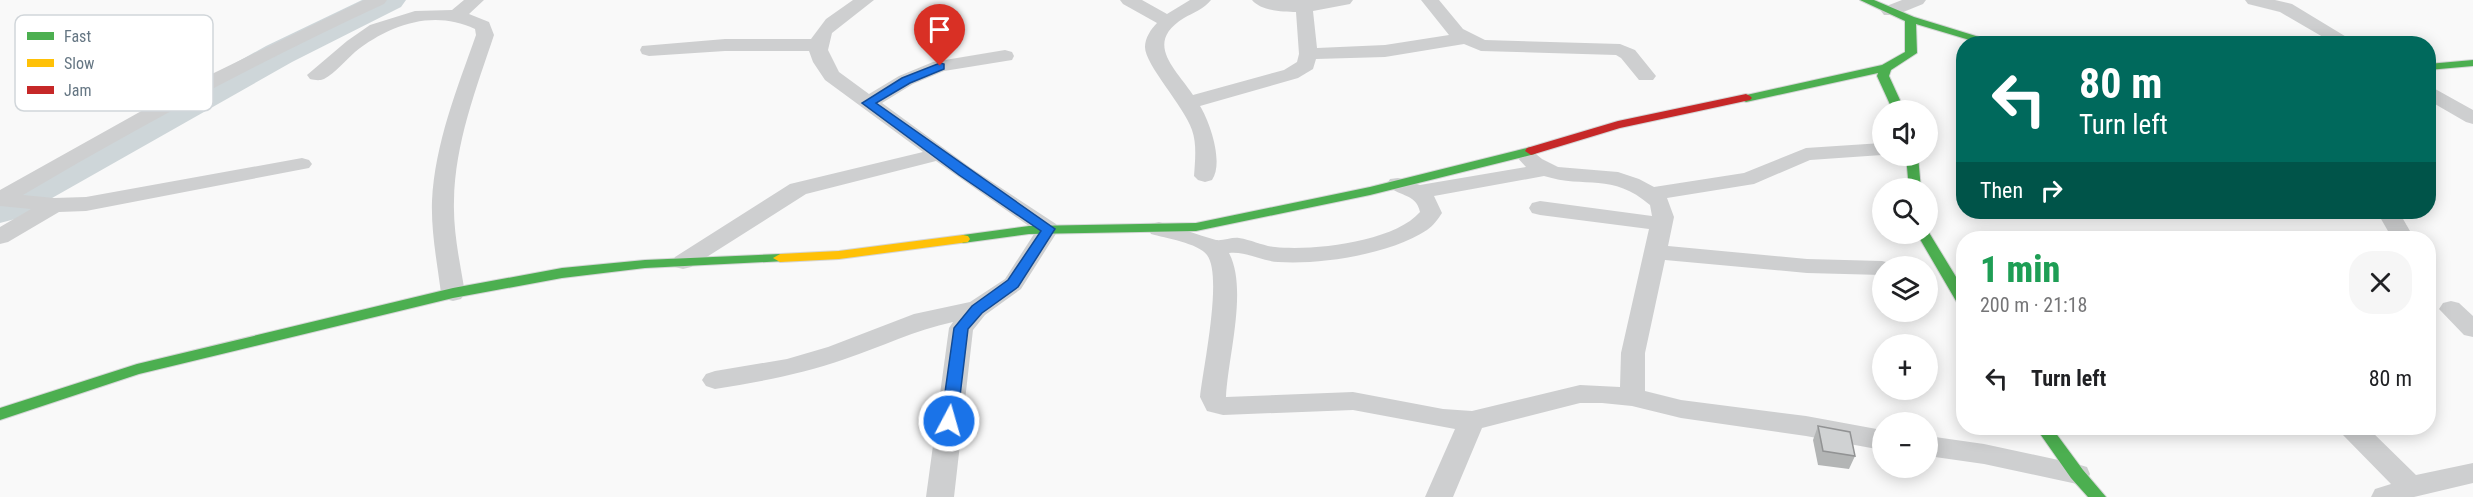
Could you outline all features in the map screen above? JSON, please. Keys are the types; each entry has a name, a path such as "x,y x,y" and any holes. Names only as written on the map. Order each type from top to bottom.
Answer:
{"street":[{"path":"213,80 378,0"},
{"path":"455,17 475,0"},
{"path":"865,0 825,28 819,39 822,64 832,76 868,103 1048,229"},
{"path":"1129,0 1167,21"},
{"path":"1202,0 1167,21 1158,30 1153,45 1156,57 1188,103 1202,129 1205,144 1205,176"},
{"path":"1261,0 1277,6 1304,7 1344,0"},
{"path":"1430,0 1457,33 1465,38 1492,46 1620,50 1628,54 1646,76"},
{"path":"1865,0 1910,19 1968,36"},
{"path":"1890,11 1917,0"},
{"path":"2254,0 2286,8 2335,36"},
{"path":"1188,103 1291,74 1306,65 1308,54 1304,7"},
{"path":"317,75 375,30 395,21 437,15 473,20 483,26 485,35 462,104 445,178 442,203 453,293"},
{"path":"1408,188 1524,154 1564,138 1622,122 1886,68 1911,53 1910,19"},
{"path":"1308,54 1385,51 1465,38"},
{"path":"649,50 725,45 819,45"},
{"path":"868,103 906,80 940,66 1005,56"},
{"path":"2436,66 2473,63"},
{"path":"1886,68 1883,76 1894,100"},
{"path":"2436,96 2473,118"},
{"path":"8,200 153,111"},
{"path":"1650,194 1747,178 1762,174 1806,154 1872,150"},
{"path":"683,262 798,189 835,177 939,154"},
{"path":"1524,154 1543,170"},
{"path":"8,200 54,205 106,202 302,164"},
{"path":"0,414 137,369 453,293 562,273 635,265 839,255 1029,230 1159,229 1225,222 1408,188 1543,170 1611,177 1632,182 1660,203 1662,224 1633,353 1632,396"},
{"path":"1159,229 1215,248 1237,244 1281,255 1321,254 1364,247 1400,235 1429,219 1430,207 1408,188"},
{"path":"0,237 54,205"},
{"path":"1540,208 1662,224"},
{"path":"940,497 961,328 977,309 1013,284 1048,229"},
{"path":"1215,248 1221,256 1225,270 1225,290 1213,389 1216,404 1234,408 1302,401 1353,401 1443,419 1472,421 1580,394 1632,396 1681,409 1806,426 1872,438"},
{"path":"1656,252 1807,266 1872,268"},
{"path":"1938,272 1956,293"},
{"path":"715,380 796,366 837,353 922,320 977,309"},
{"path":"2451,309 2473,329"},
{"path":"1438,497 1472,421"},
{"path":"2049,435 2077,474 2098,497"},
{"path":"2359,435 2411,487"},
{"path":"1938,447 1984,454 2077,474"},
{"path":"2385,497 2411,487 2473,473"}],"building":[{"path":"1818,426 1850,432 1855,456 1823,451"}],"waterway":[{"path":"213,91 279,54 389,0"},
{"path":"0,210 177,111"}],"traffic: fast":[{"path":"1865,0 1910,19 1969,36"},
{"path":"1894,100 1883,76 1886,68 1911,53 1910,19"},
{"path":"2436,66 2473,63"},
{"path":"1746,98 1886,68"},
{"path":"963,239 1029,230 1196,227 1370,191 1531,151"},
{"path":"1913,166 1914,178"},
{"path":"1930,244 1956,289"},
{"path":"0,414 137,369 453,293 562,273 645,264 780,258"},
{"path":"2049,435 2077,474 2098,497"}],"traffic: slow":[{"path":"780,258 839,255 963,239"}],"traffic: jam":[{"path":"1531,151 1618,125 1746,98"}],"route":[{"path":"940,66 906,80 868,103 1048,229 1013,284 977,309 967,318 961,328 949,421"}]}
